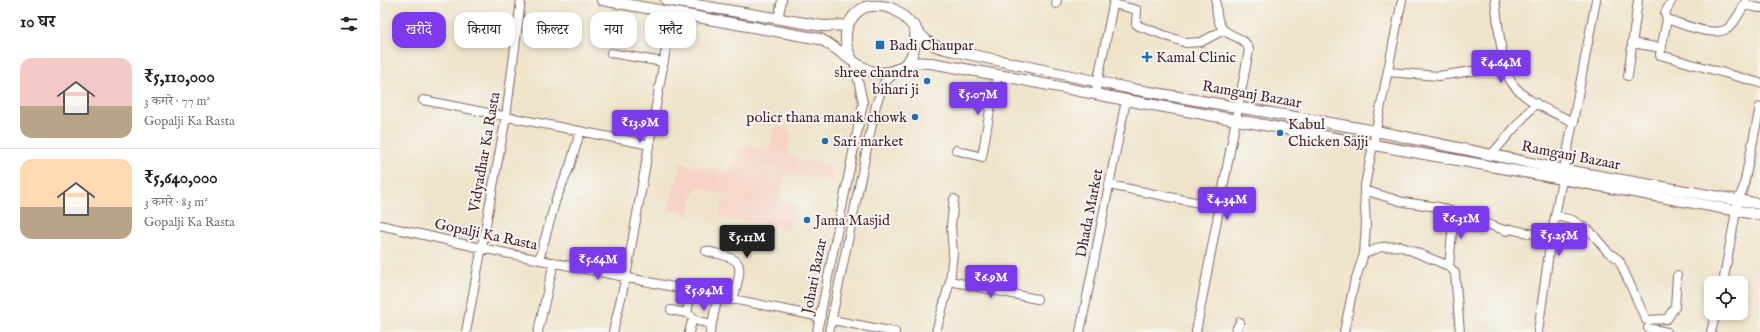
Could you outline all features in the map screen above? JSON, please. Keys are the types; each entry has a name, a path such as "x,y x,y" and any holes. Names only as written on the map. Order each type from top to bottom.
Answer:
{"main road":[{"path":"602,0 820,40 831,44 853,60 861,68 871,72 882,73 904,65 915,44 914,25 895,3 882,2 870,5 861,9 853,16 848,25 846,43 853,60"},
{"path":"666,0 823,26 848,25"},
{"name":"Ramganj Bazaar","path":"914,25 926,41 940,47 1132,89 1376,131 1491,155 1564,175"},
{"name":"Ramganj Bazaar","path":"904,65 931,63 1126,100 1373,144 1738,205 1760,204"},
{"name":"Ramganj Bazaar","path":"1738,205 1760,215"}],"street":[{"name":"Vidyadhar Ka Rasta","path":"466,332 506,117 521,0"},
{"path":"778,19 782,0"},
{"path":"1196,332 1250,50 1248,44 1224,30 1217,15 1216,0"},
{"path":"1344,332 1354,284 1364,254 1366,224 1364,190 1402,0"},
{"path":"1495,0 1505,66 1509,79 1516,87 1544,109 1574,122"},
{"path":"1538,332 1551,238 1596,0"},
{"path":"1628,76 1638,0"},
{"path":"1672,0 1665,12 1667,19 1660,55 1760,83"},
{"path":"1095,94 1114,2 1136,10 1136,24 1139,26 1186,43 1201,42 1224,30"},
{"path":"1667,19 1696,29 1723,31 1730,27 1745,2 1760,8"},
{"path":"1632,43 1662,48"},
{"path":"613,332 626,277 666,48"},
{"path":"611,53 663,62"},
{"name":"Johari Bazar","path":"817,332 863,103 853,60"},
{"name":"Johari Bazar","path":"829,332 876,104 884,83 904,65"},
{"path":"1388,72 1439,76 1505,66"},
{"path":"956,150 982,156 991,104 998,75"},
{"path":"423,100 580,132 650,144"},
{"name":"Dhada Market","path":"1080,332 1126,100"},
{"path":"1491,155 1536,103"},
{"path":"1724,276 1738,205 1743,189 1760,107"},
{"path":"539,260 556,199 570,166 580,132"},
{"path":"1109,185 1220,207"},
{"path":"1364,190 1403,202 1439,207 1506,231 1510,229 1551,238"},
{"path":"936,332 950,280 953,253 951,226 954,199"},
{"path":"1449,266 1454,212"},
{"path":"1556,216 1572,220 1590,231 1607,250 1619,260 1647,327"},
{"name":"Gopalji Ka Rasta","path":"380,225 481,248 821,317"},
{"path":"1364,254 1381,247 1400,246 1449,266 1454,273 1460,332"},
{"path":"706,251 730,257 737,262 740,272 733,300"},
{"path":"538,332 554,262"},
{"path":"1647,327 1666,319 1674,307 1677,276"},
{"path":"950,280 1037,299"},
{"path":"689,332 691,291"},
{"path":"671,310 690,316 711,328 718,296"},
{"path":"832,320 891,332"},
{"path":"1711,332 1714,320"},
{"path":"1234,332 1240,322"},
{"path":"1647,327 1667,332"}],"shaded area":[{"path":"774,125 791,131 789,156 833,167 832,181 786,173 781,201 795,205 790,230 720,217 724,194 695,187 689,214 668,210 681,163 730,172 740,146 769,150"}],"place":[{"name":"Badi Chaupar","path":"880,45"},
{"name":"Kamal Clinic","path":"1147,57"},
{"name":"shree chandra bihari ji","path":"927,81"},
{"name":"policr thana manak chowk","path":"915,117"},
{"name":"Kabul Chicken Sajji","path":"1280,133"},
{"name":"Sari market","path":"825,141"},
{"name":"Jama Masjid","path":"807,220"}]}
